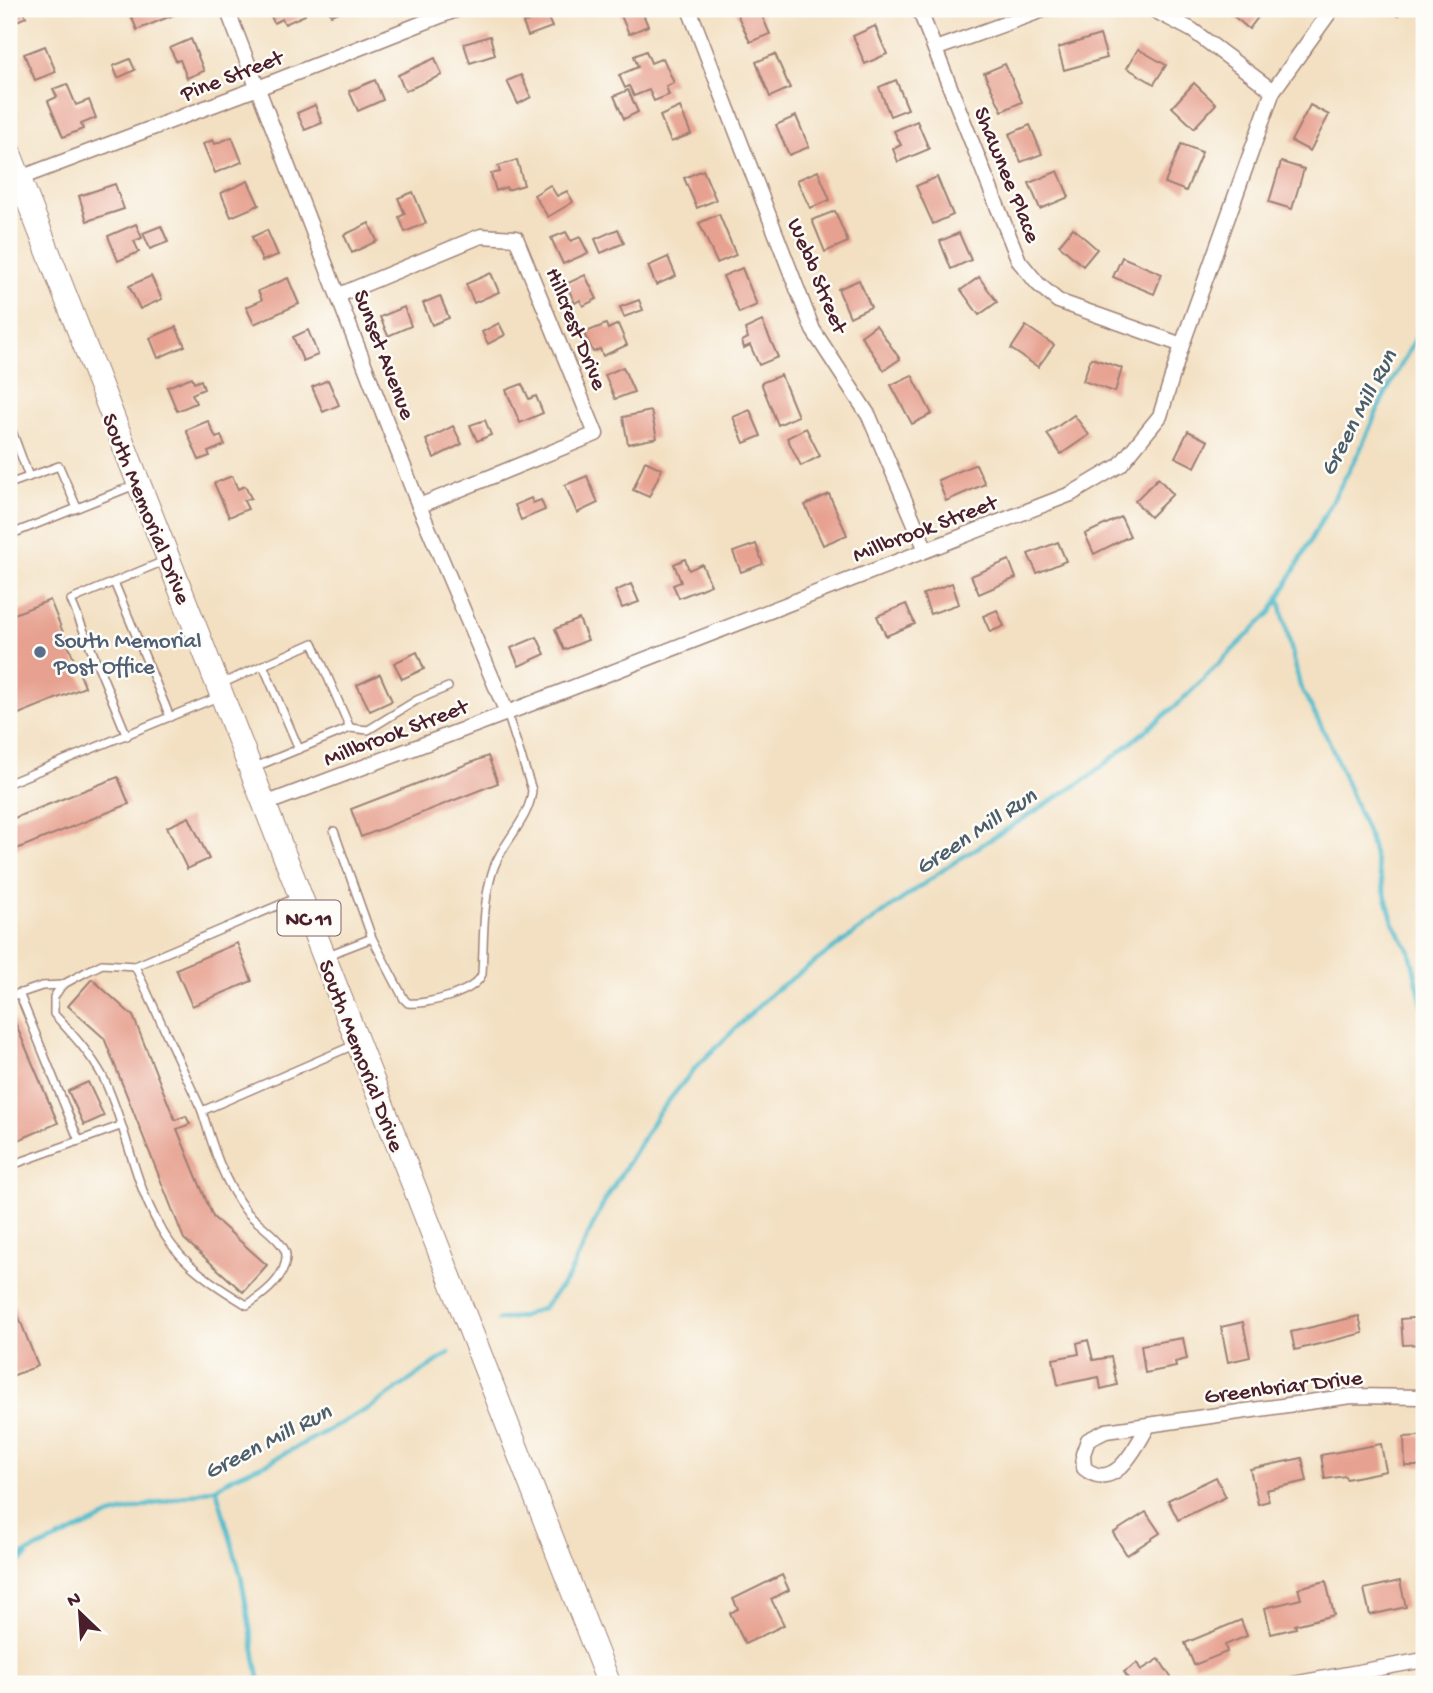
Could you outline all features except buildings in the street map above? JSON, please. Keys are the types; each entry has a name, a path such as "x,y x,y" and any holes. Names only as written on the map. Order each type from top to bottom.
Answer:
{"main road":[{"name":"South Memorial Drive","path":"9,152 14,180 169,559 609,1684"}],"street":[{"name":"Sunset Avenue","path":"227,9 419,506 507,713"},
{"name":"Pine Street","path":"14,180 458,9"},
{"name":"Webb Street","path":"689,9 813,330 869,416 926,550"},
{"name":"Shawnee Place","path":"919,9 1019,261 1038,284 1058,301 1182,345"},
{"path":"935,50 1046,9"},
{"path":"1152,9 1192,30 1273,91"},
{"name":"Millbrook Street","path":"265,804 1071,494 1121,465 1160,416 1182,345 1273,91 1332,9"},
{"name":"Hillcrest Drive","path":"339,295 481,236 516,238 596,433 419,506"},
{"name":"Greenbriar Drive","path":"1148,1426 1122,1466 1106,1476 1094,1476 1084,1468 1083,1454 1088,1440 1106,1431 1352,1396 1424,1397"},
{"path":"1293,1684 1424,1660"}],"lane":[{"path":"9,423 29,477"},
{"path":"9,484 60,466 77,508"},
{"path":"9,535 138,484"},
{"path":"127,736 71,600 169,559"},
{"path":"114,582 170,717"},
{"path":"9,783 170,717 263,665 313,643 350,728"},
{"path":"263,665 299,749"},
{"path":"251,768 350,728 368,730 417,700 448,687"},
{"path":"334,831 372,938 408,1003 418,1004 472,987 482,974 486,909 495,864 531,802 532,790 507,713"},
{"path":"9,997 41,986 62,985 102,964 135,966 301,896"},
{"path":"324,957 372,938"},
{"path":"62,985 54,997 54,1014 92,1060 103,1078 141,1182 166,1236 193,1267 247,1305 267,1292 281,1273 286,1256 282,1245 247,1212 226,1180 202,1111 135,966"},
{"path":"19,993 79,1141"},
{"path":"202,1111 358,1043"},
{"path":"9,1166 120,1126"}],"waterway":[{"name":"Green Mill Run","path":"498,1320 520,1317 543,1308 568,1278 604,1202 657,1115 696,1067 773,992 950,865 1089,777 1179,703 1272,611 1359,452 1382,400 1424,323"},
{"path":"1279,597 1300,686 1328,739 1369,837 1393,922 1410,952 1424,1012"},
{"name":"Green Mill Run","path":"9,1561 111,1515 216,1488 373,1406 449,1353"},
{"path":"216,1488 241,1576 260,1684"},
{"path":"9,1571 27,1556"}],"place":[{"name":"South Memorial Post Office","path":"40,652"}]}
